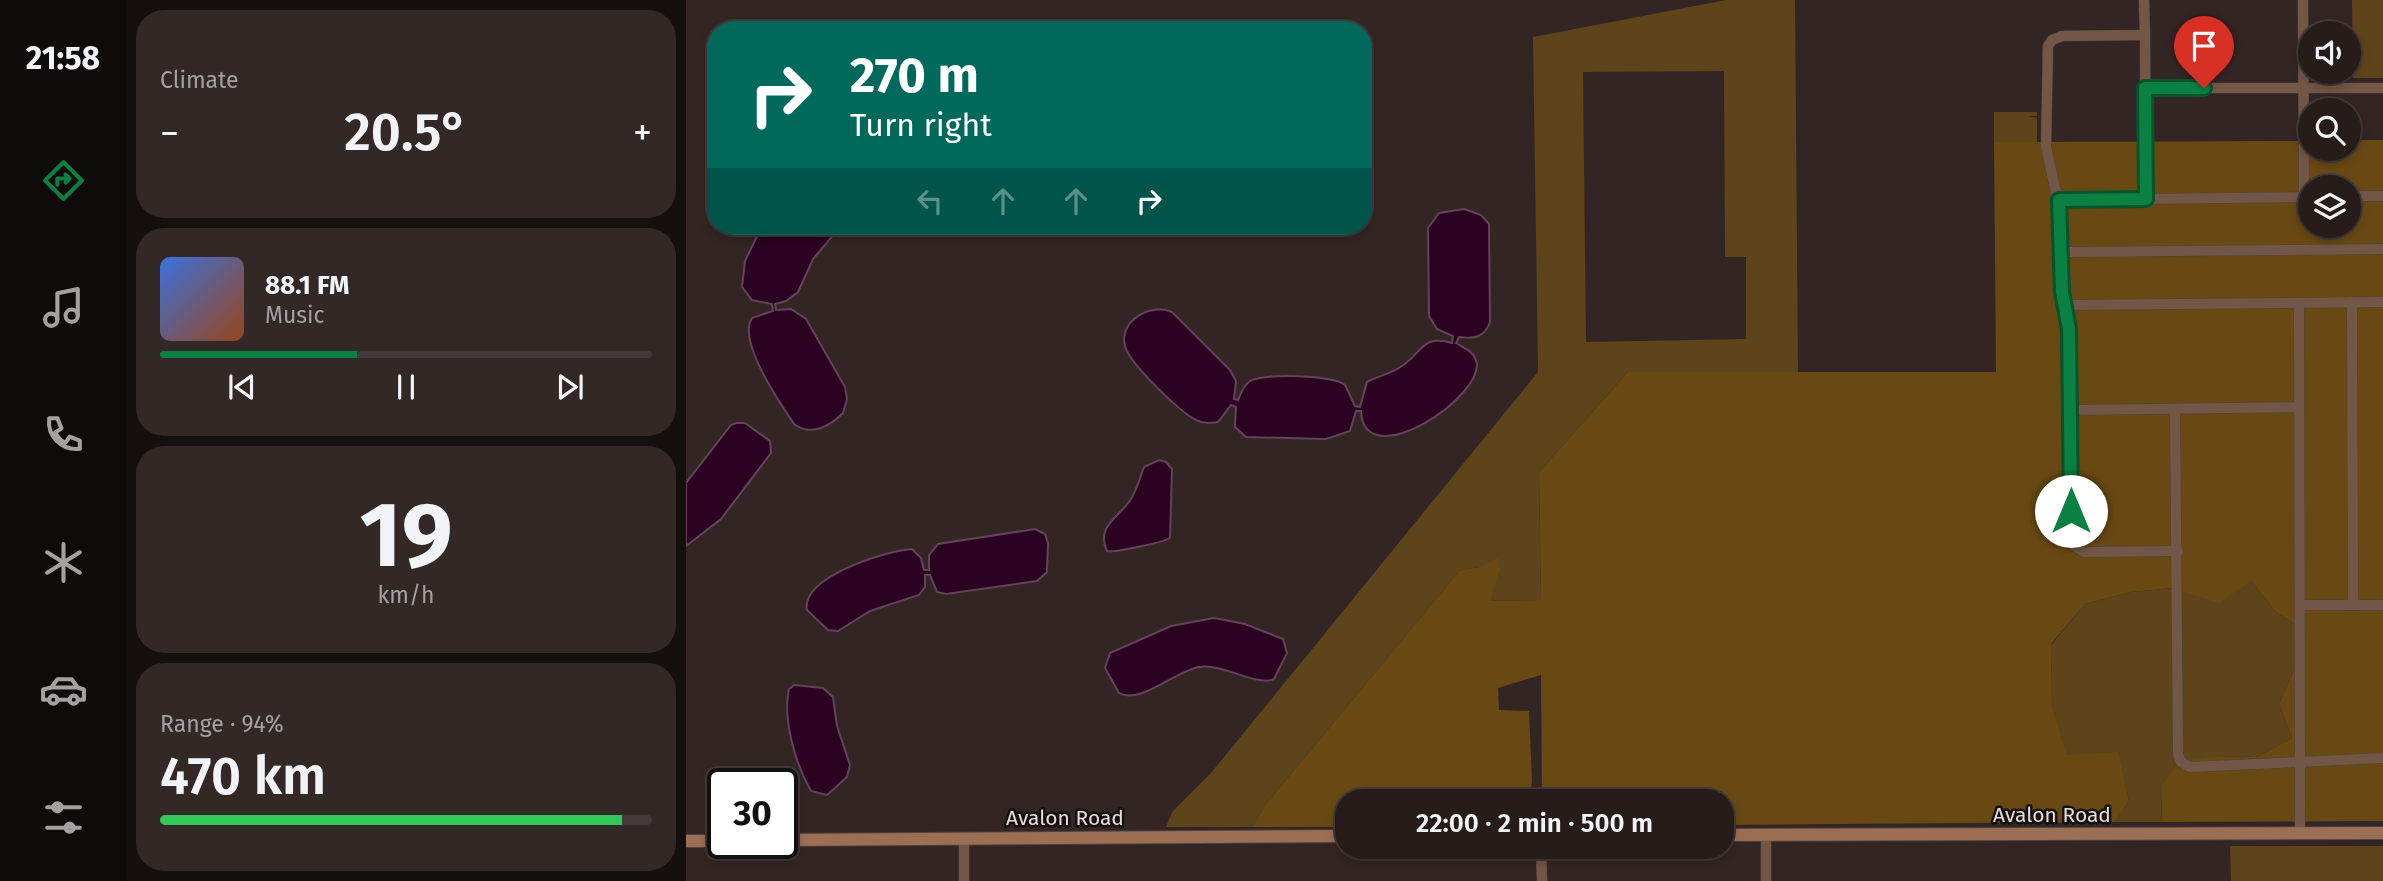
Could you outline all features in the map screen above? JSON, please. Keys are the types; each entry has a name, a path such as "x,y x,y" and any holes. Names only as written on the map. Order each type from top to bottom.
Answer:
{"main road":[{"name":"Avalon Road","path":"1734,835 2383,833"},
{"name":"Avalon Road","path":"798,840 1335,836"},
{"path":"686,841 707,841"}],"street":[{"path":"2144,0 2146,199"},
{"path":"2303,0 2302,88 2306,175"},
{"path":"2144,35 2062,36 2052,40 2045,53 2046,147 2059,200 2062,292 2066,305 2071,410 2073,545 2084,552 2178,551"},
{"path":"2145,88 2383,88"},
{"path":"2361,196 2383,196"},
{"path":"2059,200 2298,197"},
{"path":"2061,252 2383,249"},
{"path":"2352,302 2353,605"},
{"path":"2066,305 2383,302"},
{"path":"2300,303 2300,833"},
{"path":"2071,410 2299,407"},
{"path":"2175,410 2178,754 2181,762 2190,766 2383,758"},
{"path":"2302,606 2383,605"},
{"path":"1766,834 1766,881"},
{"path":"964,838 964,881"},
{"path":"1542,859 1542,881"}],"shaded area":[{"path":"1726,0 1795,0 1798,372 1628,372 1539,472 1541,600 1489,601 1500,570 1480,567 1460,570 1266,804 1252,827 1166,827 1172,812 1211,773 1538,372 1533,37","holes":["1724,71 1725,257 1746,257 1746,339 1586,342 1583,72"]},
{"path":"2352,0 2383,0 2383,78 2361,78 2361,21 2352,21"},
{"path":"1994,112 2037,112 2037,116 2028,116 2037,118 2037,142 1994,142"},
{"path":"2361,140 2383,140 2383,821 2162,822 2161,787 2179,762 2214,756 2257,757 2292,738 2279,704 2294,669 2299,627 2276,612 2251,581 2219,603 2173,588 2131,592 2085,604 2051,644 2052,705 2067,755 2119,752 2129,801 2115,822 1734,825 1734,789 1542,789 1541,675 1498,688 1499,710 1529,711 1531,789 1335,789 1335,827 1252,827 1266,804 1460,570 1480,567 1498,558 1500,570 1490,601 1541,600 1539,472 1628,372 1996,372 1994,142 2298,141 2298,161 2361,161"},
{"path":"1464,209 1481,215 1489,224 1490,322 1482,334 1459,337 1456,343 1470,352 1476,360 1475,375 1464,392 1446,409 1402,433 1382,436 1367,429 1361,411 1356,411 1350,431 1326,439 1246,437 1235,427 1236,407 1231,405 1218,422 1204,423 1196,420 1156,386 1136,364 1125,346 1127,328 1138,316 1155,310 1172,312 1230,370 1236,381 1234,399 1238,400 1244,387 1258,378 1299,376 1327,379 1345,385 1355,406 1360,407 1367,382 1398,369 1429,343 1452,343 1453,336 1437,329 1429,316 1428,228 1439,213"},
{"path":"758,235 833,235 813,259 798,292 786,301 775,304 776,310 791,309 806,319 845,387 847,399 843,413 820,428 807,430 794,424 762,372 750,341 749,328 752,318 773,311 772,304 752,300 742,287 745,261"},
{"path":"745,423 770,441 771,453 721,519 686,546 686,483 731,425"},
{"path":"1159,460 1166,462 1172,469 1170,538 1139,547 1107,551 1104,542 1106,528 1131,499 1144,467"},
{"path":"1035,529 1045,534 1048,543 1047,572 1037,581 946,594 937,592 930,575 925,575 925,587 919,595 870,611 838,631 828,630 807,610 809,598 817,587 830,577 865,560 912,549 921,558 924,570 929,570 929,555 938,544"},
{"path":"2251,581 2276,612 2299,627 2294,669 2279,704 2292,738 2257,757 2214,756 2161,787 2162,822 2115,822 2129,801 2119,753 2067,756 2052,705 2051,645 2085,604 2131,592"},
{"path":"1214,618 1245,624 1283,639 1287,653 1274,679 1258,680 1219,668 1199,667 1137,695 1119,693 1105,668 1110,653 1171,626"},
{"path":"794,685 823,688 833,697 837,726 850,765 847,777 827,795 811,791 796,755 787,714 789,689"},
{"path":"2230,846 2383,846 2383,881 2231,881"}],"route":[{"path":"2071,511 2069,329 2062,292 2059,200 2146,199 2145,88 2204,88"}]}
